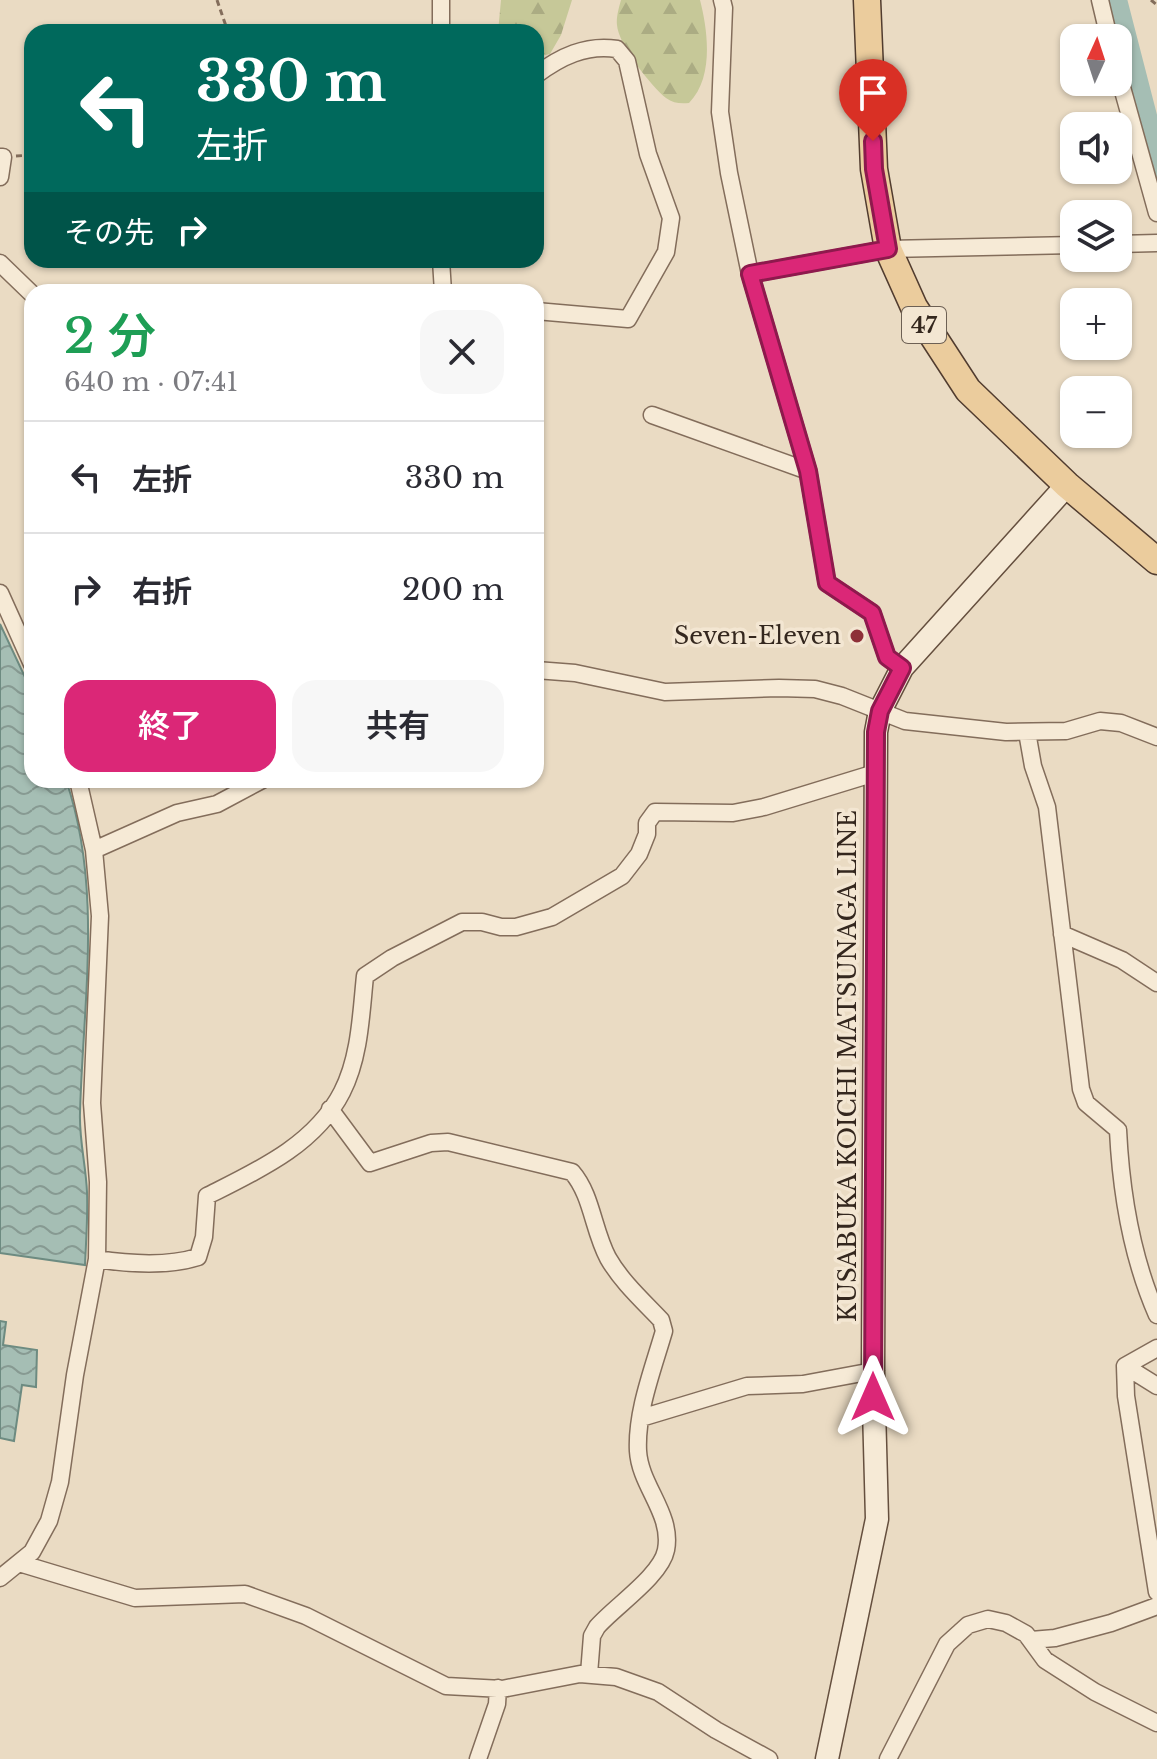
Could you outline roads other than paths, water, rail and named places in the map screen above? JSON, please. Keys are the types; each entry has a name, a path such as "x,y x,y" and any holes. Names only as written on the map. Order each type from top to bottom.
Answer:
{"main road":[{"name":"47","path":"867,0 874,169 888,249 914,307 968,390 1067,485 1157,561"},
{"name":"KUSABUKA KOICHI MATSUNAGA LINE","path":"827,1759 877,1519 873,1371 876,732 880,711 902,668 1067,485"}],"street":[{"path":"441,0 441,24"},
{"path":"722,0 720,112 750,274 808,471 827,583 872,613 887,657 902,668"},
{"path":"1100,0 1106,24"},
{"path":"544,70 569,54 599,46 617,49 627,61 648,154 671,218 666,252 628,319 544,312"},
{"path":"1124,96 1157,213"},
{"path":"0,157 3,157 0,177"},
{"path":"1132,244 1157,243"},
{"path":"750,274 888,249 1060,245"},
{"path":"0,263 24,286"},
{"path":"652,415 808,471"},
{"path":"0,593 24,646"},
{"path":"544,671 575,673 665,692 815,689 842,696 905,721 1027,732 1066,731 1100,721 1121,723 1157,737"},
{"path":"1027,732 1033,766 1047,807 1081,1089 1086,1103 1118,1130 1129,1222 1145,1289 1157,1315"},
{"path":"97,1259 142,1264 187,1261 198,1257 204,1237 207,1196 257,1171 293,1148 318,1125 342,1092 352,1065 365,976 392,958 462,922 516,927 552,917 622,876 639,854 647,834 647,823 655,812 733,813 764,807 875,773"},
{"path":"0,1578 32,1552 49,1521 97,1259 98,1182 92,1103 100,949 94,850 80,788"},
{"path":"94,850 177,813 217,804 247,788"},
{"path":"1062,934 1122,960 1157,983"},
{"path":"330,1109 370,1163 431,1143 448,1142 572,1172 584,1185 594,1225 609,1259 661,1320 664,1331 641,1418 638,1452 642,1472 666,1527 666,1552 655,1570 597,1627 592,1636 589,1674"},
{"path":"1125,1366 1157,1348"},
{"path":"1125,1366 1157,1386"},
{"path":"1125,1366 1126,1396 1157,1592"},
{"path":"641,1418 747,1386 803,1384 873,1371"},
{"path":"19,1563 135,1598 245,1594 306,1616 446,1686 498,1688 589,1674 616,1677 658,1692 716,1730 769,1759"},
{"path":"1031,1640 1055,1638 1111,1623 1157,1606"},
{"path":"888,1759 947,1644 968,1625 988,1619 1026,1634 1045,1660 1095,1692 1157,1723"},
{"path":"478,1759 497,1704 498,1688"}],"water":[{"path":"0,624 24,675 24,788 68,788 84,862 88,945 80,1123 87,1192 85,1265 0,1253"},
{"path":"0,1321 6,1322 3,1345 37,1350 36,1387 22,1385 14,1441 0,1438"}],"waterway":[{"path":"1114,0 1157,167"}],"place":[{"name":"Seven-Eleven","path":"857,636"}]}
